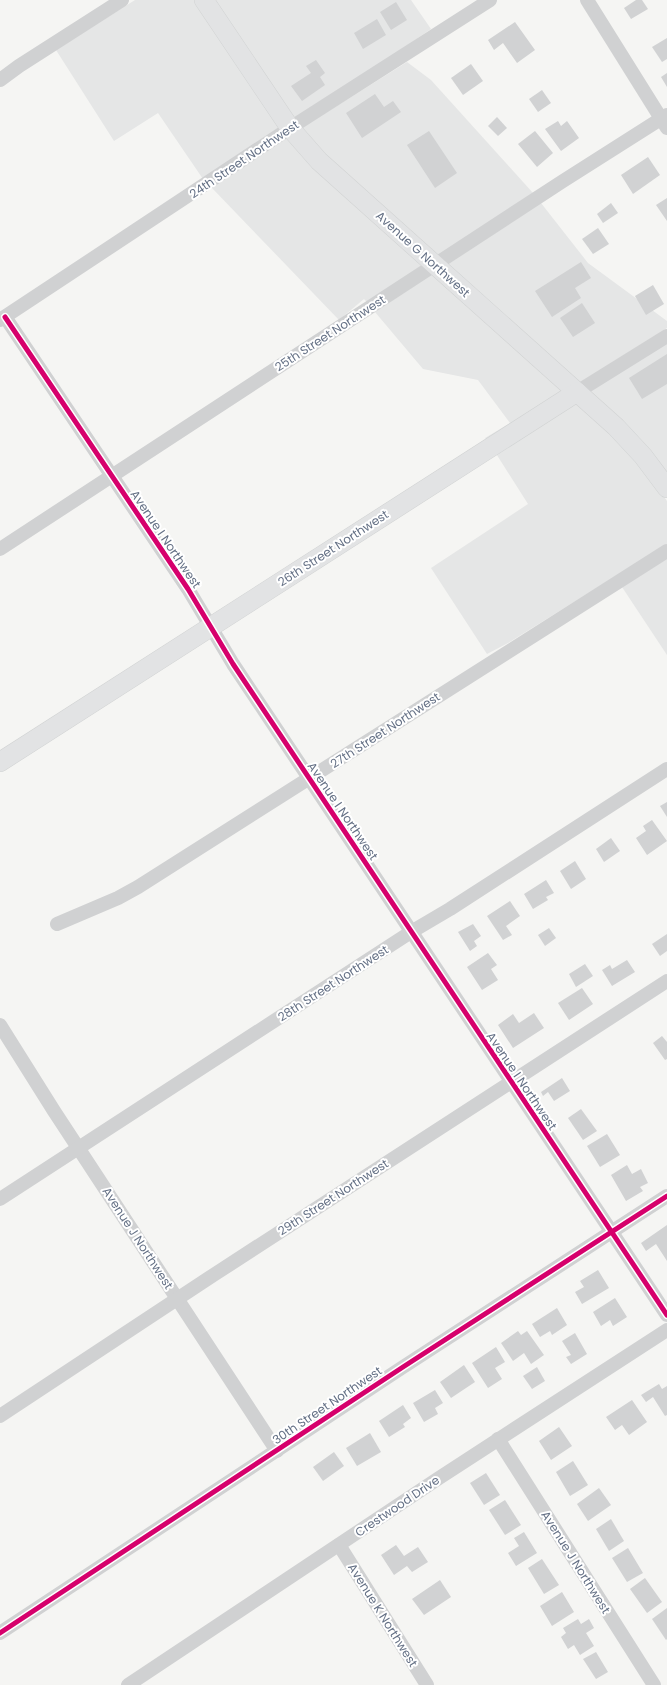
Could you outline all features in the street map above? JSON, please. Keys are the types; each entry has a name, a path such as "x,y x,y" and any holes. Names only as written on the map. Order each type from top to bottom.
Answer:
{"street":[{"path":"0,80 19,66 122,0"},
{"name":"Avenue G Northwest","path":"204,0 290,128 319,161 630,441 667,488"},
{"name":"24th Street Northwest","path":"2,318 290,128 490,0"},
{"path":"587,0 665,121"},
{"name":"25th Street Northwest","path":"0,549 563,181 665,121"},
{"name":"Avenue I Northwest","path":"2,318 112,476 188,590 233,664 667,1315"},
{"name":"26th Street Northwest","path":"0,762 577,392 667,336"},
{"name":"27th Street Northwest","path":"57,924 118,898 138,887 667,551"},
{"name":"28th Street Northwest","path":"0,1198 667,769"},
{"name":"29th Street Northwest","path":"0,1416 511,1081 667,981"},
{"name":"Avenue J Northwest","path":"0,1025 278,1451"},
{"name":"30th Street Northwest","path":"0,1633 667,1196"},
{"name":"Crestwood Drive","path":"128,1685 498,1439 667,1330"},
{"name":"Avenue J Northwest","path":"498,1439 654,1685"},
{"name":"Avenue K Northwest","path":"339,1546 427,1685"}],"shaded area":[{"path":"135,0 195,0 280,127 203,179 158,113 114,141 56,50"},
{"path":"213,0 411,0 431,29 292,119"},
{"path":"407,62 431,80 533,193 437,256 325,156 300,129"},
{"path":"288,137 424,264 367,302 364,299 339,320 212,188"},
{"path":"541,203 588,263 667,321 667,328 579,383 447,265"},
{"path":"434,273 566,391 488,442 485,438 510,423 478,380 423,369 375,312"},
{"path":"667,343 667,476 589,392"},
{"path":"576,400 611,432 667,501 667,544 508,643 487,654 431,568 528,504 495,452"},
{"path":"667,559 667,655 622,587"}],"building":[{"path":"636,0 642,0 648,9 631,19 624,8"},
{"path":"396,2 407,20 391,30 380,12"},
{"path":"377,19 386,35 363,49 354,33"},
{"path":"515,22 535,50 517,63 503,43 494,50 488,40"},
{"path":"667,38 667,59 662,62 652,47"},
{"path":"316,60 325,73 320,77 325,85 302,101 291,86 311,73 306,66"},
{"path":"471,64 483,81 463,95 451,78"},
{"path":"667,73 667,87 661,77"},
{"path":"542,90 551,103 538,112 529,99"},
{"path":"375,94 384,107 393,101 401,112 362,138 346,113"},
{"path":"497,117 507,128 498,136 488,126"},
{"path":"558,121 561,126 567,121 579,138 561,151 545,129"},
{"path":"429,131 457,173 435,188 407,145"},
{"path":"535,131 553,153 537,167 518,144"},
{"path":"648,157 660,175 633,194 621,175"},
{"path":"667,198 667,221 656,205"},
{"path":"611,203 618,213 603,223 597,214"},
{"path":"598,228 609,244 593,254 582,239"},
{"path":"581,262 591,278 575,288 581,298 552,317 535,291"},
{"path":"653,285 664,304 646,315 635,296"},
{"path":"582,303 595,323 573,337 560,318"},
{"path":"667,354 667,384 642,399 629,378"},
{"path":"667,802 667,817 660,806"},
{"path":"652,820 667,841 647,855 636,838 646,831 643,826"},
{"path":"611,838 620,851 604,862 596,849"},
{"path":"575,861 586,879 571,889 560,871"},
{"path":"546,880 554,893 546,897 548,900 533,909 524,894"},
{"path":"510,901 520,916 506,926 512,935 503,940 487,916"},
{"path":"473,924 481,936 474,941 477,946 470,951 458,932"},
{"path":"549,928 556,938 545,946 538,935"},
{"path":"667,934 667,951 660,956 652,944"},
{"path":"488,953 497,965 491,969 498,980 482,990 467,967"},
{"path":"627,960 635,972 612,986 602,970 610,965 612,969"},
{"path":"585,964 593,976 576,987 569,974"},
{"path":"582,988 593,1004 569,1020 558,1003"},
{"path":"534,1013 544,1028 513,1048 498,1025 513,1014 519,1023"},
{"path":"662,1036 667,1042 667,1059 665,1060 653,1043"},
{"path":"562,1078 570,1091 554,1101 548,1092 543,1096 541,1092"},
{"path":"581,1109 597,1131 583,1140 568,1118"},
{"path":"607,1134 620,1155 600,1167 587,1146"},
{"path":"627,1165 632,1174 641,1169 648,1183 640,1187 643,1191 626,1201 611,1175"},
{"path":"667,1225 667,1261 656,1244 646,1251 641,1243"},
{"path":"598,1270 609,1288 582,1304 575,1292 584,1287 580,1281"},
{"path":"615,1298 627,1317 613,1326 610,1320 601,1326 593,1312"},
{"path":"557,1308 567,1325 552,1335 550,1331 540,1337 532,1324"},
{"path":"518,1331 521,1335 527,1331 544,1355 531,1364 524,1353 513,1361 501,1343"},
{"path":"575,1333 587,1354 571,1364 566,1357 571,1355 562,1341"},
{"path":"496,1347 505,1362 495,1368 502,1379 488,1388 472,1363"},
{"path":"464,1365 475,1382 451,1398 440,1382"},
{"path":"537,1367 545,1381 532,1389 523,1376"},
{"path":"659,1384 662,1389 667,1386 667,1415 665,1416 653,1397 646,1402 641,1395"},
{"path":"435,1390 443,1403 435,1408 438,1414 424,1422 413,1403"},
{"path":"632,1400 647,1422 629,1435 622,1425 615,1430 606,1417"},
{"path":"403,1405 411,1418 403,1424 405,1427 389,1437 379,1421"},
{"path":"559,1427 572,1446 551,1460 539,1441"},
{"path":"370,1433 381,1452 357,1466 346,1448"},
{"path":"334,1452 344,1466 323,1481 313,1467"},
{"path":"573,1461 588,1485 570,1496 556,1472"},
{"path":"486,1473 500,1495 484,1505 470,1483"},
{"path":"599,1488 611,1505 588,1521 577,1504"},
{"path":"505,1500 521,1525 505,1535 489,1510"},
{"path":"611,1519 624,1541 609,1551 596,1529"},
{"path":"524,1532 537,1553 516,1566 508,1553 519,1546 514,1538"},
{"path":"396,1545 404,1556 418,1547 428,1562 412,1572 407,1566 394,1575 381,1555"},
{"path":"628,1548 643,1573 627,1582 612,1558"},
{"path":"542,1559 559,1585 544,1594 528,1568"},
{"path":"645,1578 662,1602 647,1613 630,1589"},
{"path":"440,1580 451,1597 424,1615 412,1599"},
{"path":"562,1592 574,1612 552,1626 540,1606"},
{"path":"667,1608 667,1639 666,1640 652,1619"},
{"path":"578,1619 581,1624 589,1619 594,1628 586,1633 594,1646 580,1655 574,1645 568,1649 561,1637 566,1633 563,1628"},
{"path":"596,1652 608,1672 596,1679 583,1659"}],"cycle path":[{"path":"5,317 188,589 233,664 667,1315"},
{"path":"0,1633 403,1367 667,1196"}]}
